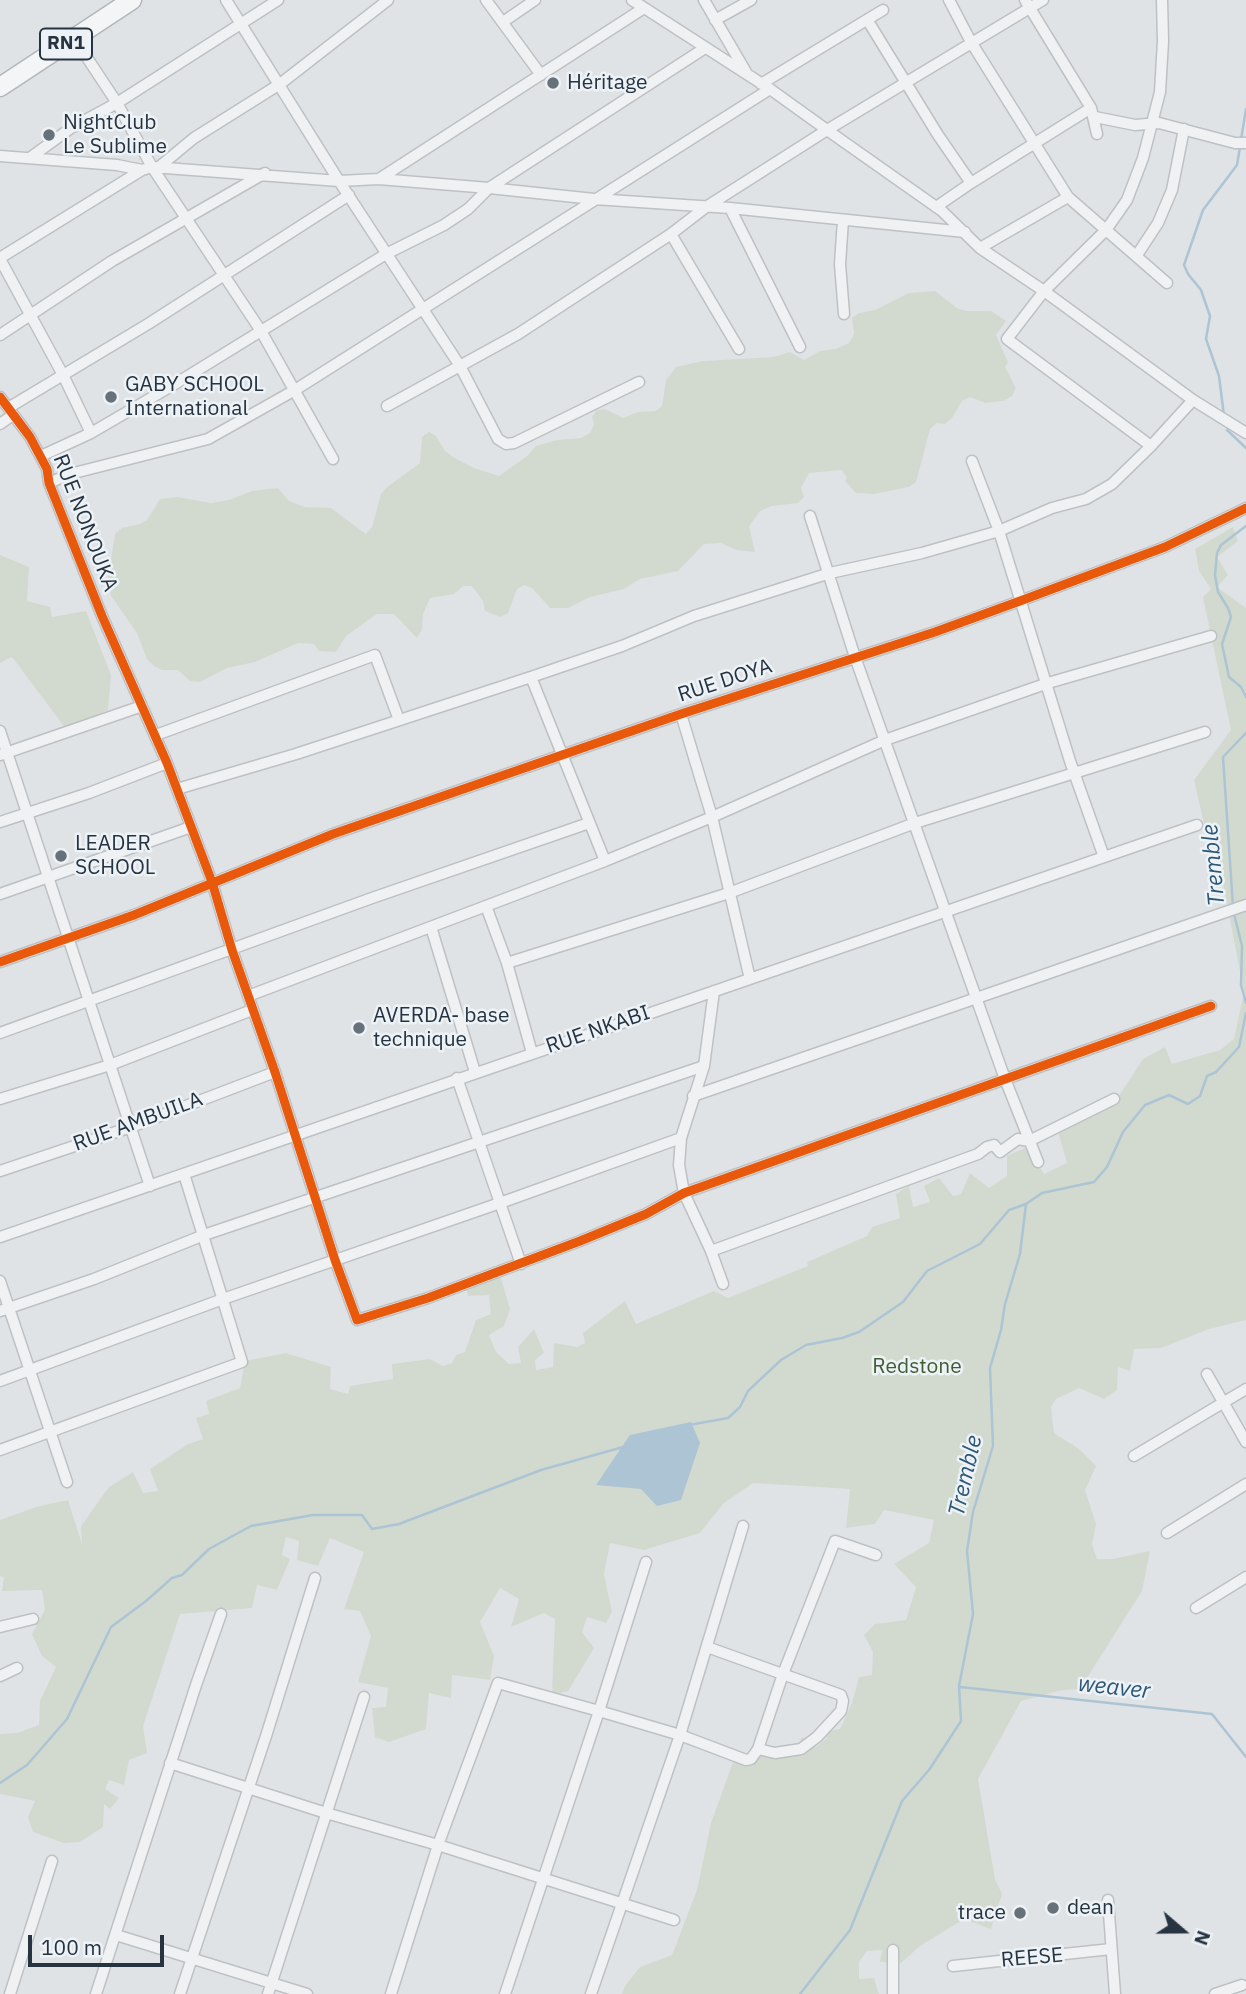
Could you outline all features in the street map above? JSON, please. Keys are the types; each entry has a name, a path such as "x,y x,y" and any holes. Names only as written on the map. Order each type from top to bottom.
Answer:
{"highway":[{"name":"RN1","path":"0,87 132,0"}],"street":[{"path":"226,0 339,181 460,366 498,439 506,444 514,443 639,382"},
{"path":"31,157 71,128 117,103 278,0"},
{"path":"90,433 31,314 3,271 0,259 151,168 280,85 388,0"},
{"path":"486,0 541,75"},
{"path":"503,22 535,0"},
{"path":"632,0 747,74 827,130 936,207 980,248 1193,400 1246,433"},
{"path":"704,0 747,74"},
{"path":"715,20 751,0"},
{"path":"949,0 971,43 1068,197 1167,283"},
{"path":"387,405 518,334 671,234 706,207 827,130 971,43 1028,4 1043,0"},
{"path":"1151,446 1007,339 1009,333 1048,295 1106,230 1127,200 1143,158 1160,92 1163,41 1161,0"},
{"path":"1028,4 1093,112 1097,134"},
{"path":"379,179 644,8"},
{"path":"49,483 70,474 208,439 295,390 883,10"},
{"path":"868,20 971,183"},
{"path":"74,38 117,103 151,168 261,331 333,459"},
{"path":"41,456 90,433 386,254 444,225 468,209 489,188 705,48"},
{"path":"936,207 1034,143 1093,112 1135,125 1159,122 1235,143 1246,143"},
{"path":"1137,255 1158,223 1172,190 1184,129"},
{"path":"0,156 151,168 265,173 339,181 379,179 594,199 730,208 965,232"},
{"path":"0,335 112,261 265,173"},
{"path":"0,424 11,412 63,375 349,195"},
{"path":"980,248 1068,197"},
{"path":"730,208 800,347"},
{"path":"843,220 841,264 844,314"},
{"path":"671,234 739,349"},
{"name":"RUE NONOUKA","path":"0,397 47,468 49,483 102,617 167,763 212,882 232,950 275,1072 355,1319 359,1321 521,1264"},
{"path":"177,789 531,677 622,646 694,616 830,573 922,553 999,531 1052,508 1086,499 1107,488 1151,446 1193,400"},
{"path":"972,461 999,531 1074,772 1104,857"},
{"name":"RUE DOYA","path":"0,962 134,915 333,834 681,714 935,632 1166,547 1246,508"},
{"path":"810,516 855,657 1005,1079 1038,1162"},
{"path":"248,996 605,861 886,740 1048,683 1211,636"},
{"path":"156,735 375,654 400,720"},
{"path":"531,677 605,861"},
{"path":"3,754 142,706"},
{"path":"681,714 712,817 750,979"},
{"path":"0,731 3,754 28,812 67,939 150,1186"},
{"path":"507,963 729,893 915,823 1205,732"},
{"path":"0,822 89,793 167,763"},
{"path":"0,1033 372,898 589,823"},
{"name":"RUE NKABI","path":"0,1237 1197,825"},
{"path":"0,894 119,850 191,827"},
{"path":"693,1096 1246,905"},
{"path":"486,906 507,963 532,1053"},
{"path":"431,927 475,1072"},
{"path":"714,991 704,1066 681,1138 679,1165 684,1193 723,1284"},
{"path":"457,1078 521,1264 646,1214 684,1193 1211,1006"},
{"path":"0,1100 110,1065 252,1010"},
{"path":"5,1310 204,1235 704,1066"},
{"name":"RUE AMBUILA","path":"0,1171 131,1127 275,1072"},
{"path":"711,1251 978,1154 994,1145 1000,1152 1018,1139 1029,1142 1114,1099"},
{"path":"0,1381 223,1299 681,1138"},
{"path":"0,1450 241,1363 184,1174"},
{"path":"0,1281 5,1310 31,1371 67,1482"},
{"path":"1207,1374 1246,1442"},
{"path":"1134,1457 1246,1389"},
{"path":"1167,1533 1246,1484"},
{"path":"591,1994 680,1735 743,1527"},
{"path":"391,1994 438,1845 498,1683 680,1735 746,1760 752,1758 758,1749 783,1674 835,1541 876,1555"},
{"path":"505,1994 646,1562"},
{"path":"1196,1608 1246,1577"},
{"path":"180,1994 267,1733 315,1578"},
{"path":"96,1994 221,1614"},
{"path":"0,1627 33,1619"},
{"path":"707,1647 841,1695 841,1711 817,1737 801,1749 775,1753 758,1749"},
{"path":"0,1676 17,1668"},
{"path":"268,1994 363,1697"},
{"path":"170,1763 674,1920"},
{"path":"10,1994 52,1861"},
{"path":"1108,1900 1115,1994"},
{"path":"116,1935 307,1994"},
{"path":"893,1950 893,1994"},
{"name":"REESE","path":"953,1966 1111,1950"},
{"path":"1215,1994 1242,1985"}],"green space":[{"path":"935,291 957,308 966,311 991,311 1006,321 996,335 1008,362 1005,367 1016,388 1012,396 1003,401 985,403 970,397 962,401 945,424 937,423 930,429 916,482 909,487 874,494 856,493 845,481 847,478 842,470 809,473 801,488 804,497 798,503 772,506 760,511 749,526 755,552 736,550 721,543 704,544 678,571 640,579 624,589 590,597 568,608 550,608 532,588 524,585 517,589 508,613 500,617 485,611 483,601 472,586 463,586 454,594 430,598 423,614 422,630 417,638 394,614 377,614 346,636 336,652 319,651 314,644 298,643 255,662 227,668 200,682 190,681 178,670 162,670 154,666 147,659 137,633 111,596 108,578 115,534 122,528 147,520 160,499 178,497 211,503 229,500 252,491 278,488 289,501 305,507 331,508 366,534 372,527 381,494 420,463 422,437 429,432 436,436 445,451 453,457 474,468 499,476 536,446 557,440 581,438 590,433 594,425 592,417 597,410 605,409 623,418 638,412 656,411 662,406 666,380 676,367 703,361 773,357 790,352 804,360 820,351 849,343 854,334 852,318 859,313 875,310 909,293"},
{"name":"Redstone","path":"1233,527 1238,541 1217,557 1228,575 1217,587 1246,608 1246,1320 1209,1329 1161,1348 1134,1349 1130,1371 1118,1367 1117,1390 1104,1399 1079,1388 1056,1399 1051,1407 1054,1433 1079,1449 1096,1466 1085,1490 1096,1524 1092,1544 1097,1559 1113,1559 1150,1551 1142,1591 1080,1689 1063,1690 1021,1701 978,1779 995,1879 1002,1894 991,1929 964,1919 920,1946 901,1963 880,1962 882,1950 867,1951 859,1962 859,1979 874,1978 879,1994 622,1994 640,1967 672,1955 697,1890 711,1823 736,1754 800,1752 801,1738 813,1738 815,1748 826,1739 828,1731 840,1729 852,1703 859,1677 872,1675 873,1652 864,1635 875,1624 906,1620 916,1587 894,1564 929,1543 934,1520 884,1510 875,1524 846,1528 850,1489 753,1483 724,1503 700,1533 644,1550 610,1543 604,1574 612,1612 606,1623 587,1617 582,1632 594,1648 568,1691 552,1695 555,1619 544,1613 511,1627 519,1599 500,1588 480,1622 494,1656 490,1680 452,1675 451,1698 429,1693 426,1729 389,1742 375,1737 372,1708 386,1707 388,1688 358,1682 371,1636 360,1611 344,1609 364,1552 330,1538 318,1566 297,1560 299,1541 286,1537 282,1555 290,1559 277,1590 257,1585 252,1608 180,1614 143,1726 147,1753 129,1760 124,1785 109,1780 105,1789 119,1798 110,1809 104,1804 103,1827 80,1842 64,1843 33,1832 28,1817 35,1801 0,1794 0,1734 17,1733 39,1725 40,1701 56,1667 42,1656 32,1634 45,1610 42,1590 2,1591 4,1577 0,1576 0,1520 36,1507 68,1500 82,1544 81,1526 109,1487 133,1472 143,1493 158,1491 150,1469 188,1444 203,1439 196,1418 209,1414 206,1401 240,1388 245,1361 286,1353 331,1367 330,1389 348,1394 350,1386 393,1379 392,1364 430,1359 443,1366 452,1363 456,1355 465,1352 476,1320 491,1314 489,1295 468,1296 464,1285 492,1276 501,1278 510,1309 504,1326 489,1335 496,1352 509,1364 521,1363 518,1347 534,1329 544,1353 535,1360 536,1370 553,1367 554,1343 577,1347 585,1343 583,1333 625,1301 636,1324 714,1291 728,1298 808,1266 807,1262 867,1236 872,1227 900,1218 896,1194 909,1186 913,1207 930,1202 924,1186 939,1178 953,1196 961,1194 970,1173 989,1188 1007,1176 1007,1156 1027,1147 1044,1174 1067,1163 1057,1128 1115,1102 1143,1059 1165,1047 1172,1064 1220,1050 1234,1039 1244,992 1212,827 1205,828 1194,780 1231,730 1203,597 1211,589 1199,571 1195,549"},
{"path":"0,555 29,567 27,601 50,607 52,617 86,611 111,675 108,710 66,729 12,657 0,663"}],"water":[{"path":"691,1422 700,1443 681,1500 657,1506 641,1489 596,1485 630,1435"}],"waterway":[{"name":"Tremble","path":"1241,140 1246,109"},
{"name":"Tremble","path":"1224,416 1219,376 1206,339 1210,316 1201,290 1184,265 1203,210 1237,165 1240,147"},
{"name":"Tremble","path":"1227,430 1246,448"},
{"name":"Tremble","path":"1246,526 1221,545 1217,553 1215,575 1218,592 1231,617 1222,644 1229,677 1241,687 1246,697"},
{"name":"Tremble","path":"1233,907 1223,757 1246,733"},
{"name":"Tremble","path":"1234,914 1242,946 1241,985 1246,1003"},
{"name":"Tremble","path":"800,1994 850,1930 902,1801 929,1770 961,1721 959,1686 973,1614 967,1551 973,1512 993,1446 990,1368 1020,1254 1026,1204 1042,1193 1094,1182 1107,1167 1123,1132 1145,1105 1169,1095 1188,1104 1200,1096 1207,1076 1216,1072 1239,1047 1246,1013"},
{"path":"689,1425 728,1418 740,1407 748,1391 781,1360 806,1345 859,1332 903,1302 927,1271 980,1244 1009,1210 1026,1204"},
{"path":"0,1783 27,1765 67,1719 111,1627 172,1578 182,1575 209,1549 251,1526 313,1515 362,1515 372,1529 399,1524 541,1470 623,1447"},
{"name":"weaver","path":"960,1687 1212,1714 1246,1757"}],"cycle path":[{"path":"0,397 30,437 47,469 49,483 102,616 167,763 212,882 232,950 357,1320 428,1298 580,1241 646,1214 684,1193 1211,1006"},
{"path":"0,962 134,915 333,834 681,714 935,632 1165,547 1246,508"}],"place":[{"name":"Héritage","path":"553,83"},
{"name":"NightClub Le Sublime","path":"49,135"},
{"name":"GABY SCHOOL International","path":"111,397"},
{"name":"LEADER SCHOOL","path":"61,856"},
{"name":"AVERDA- base technique","path":"359,1028"},
{"name":"dean","path":"1053,1908"},
{"name":"trace","path":"1020,1913"}]}
